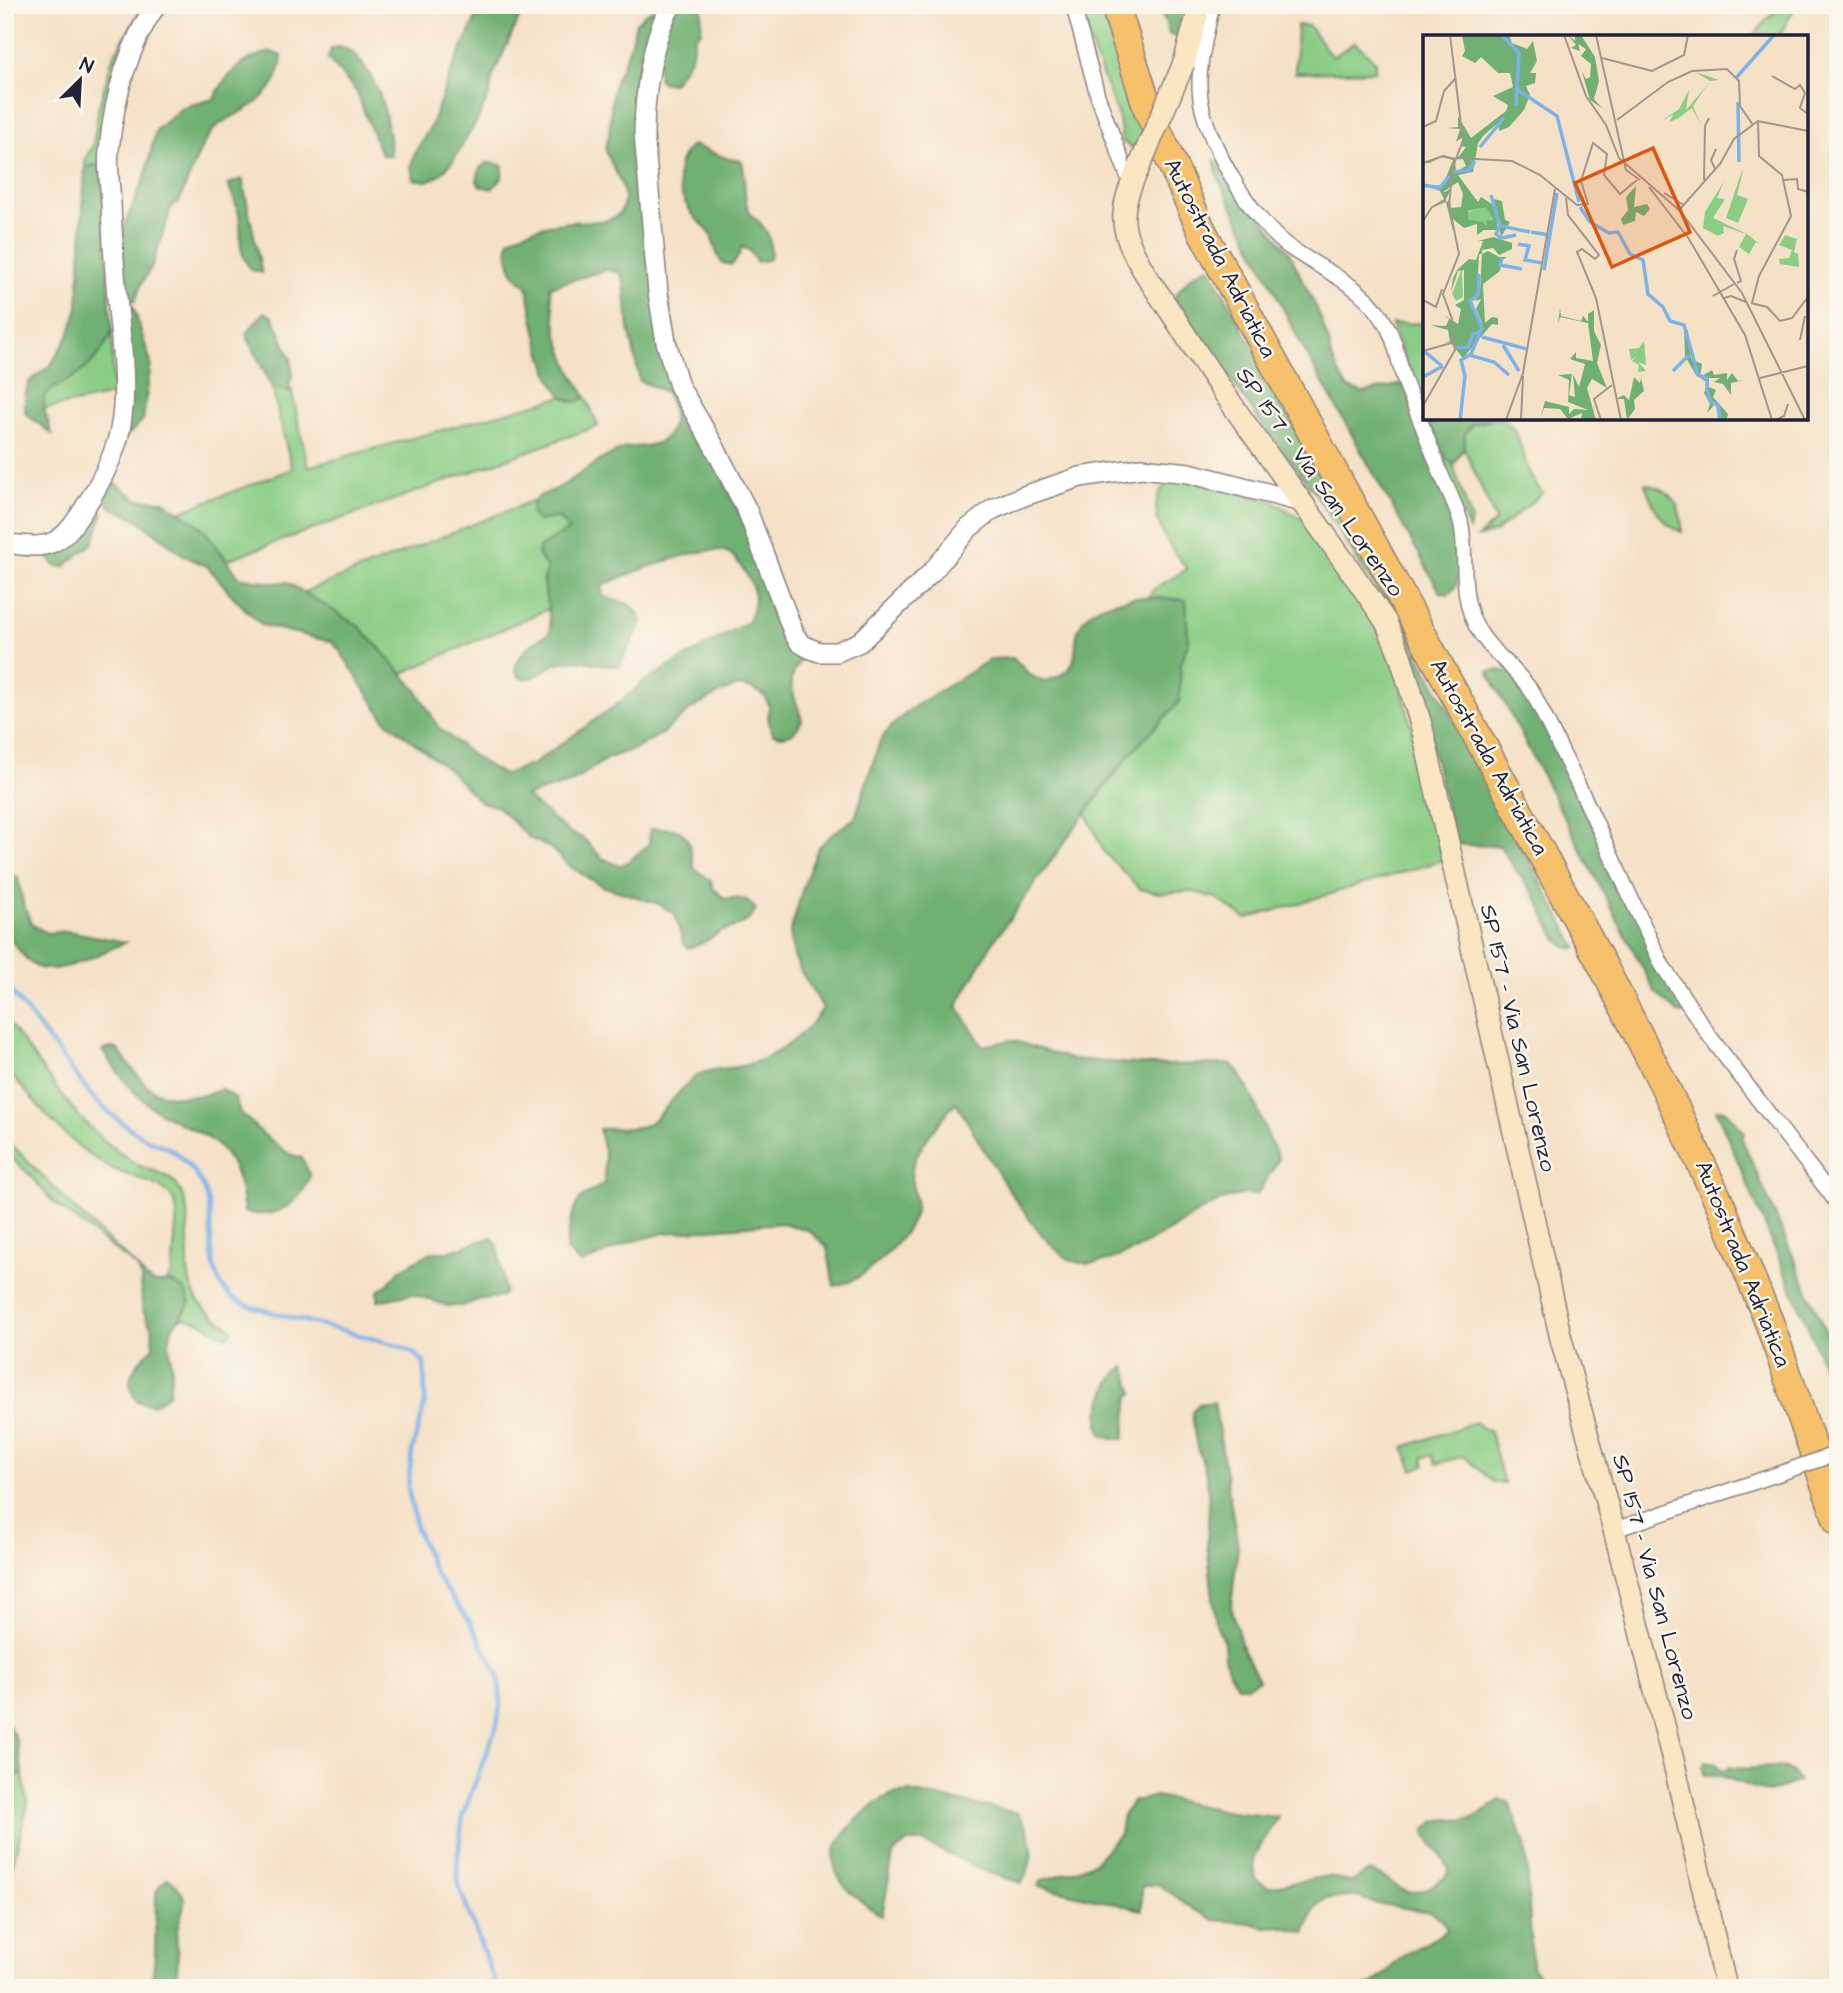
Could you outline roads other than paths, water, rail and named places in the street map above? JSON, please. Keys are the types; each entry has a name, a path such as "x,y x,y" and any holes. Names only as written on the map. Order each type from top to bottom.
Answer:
{"highway":[{"name":"Autostrada Adriatica","path":"1115,5 1149,111 1208,242 1599,960 1692,1142 1769,1322 1838,1521"},
{"name":"Autostrada Adriatica","path":"1134,5 1172,119 1229,243 1588,900 1694,1102 1766,1264 1838,1460"}],"main road":[{"name":"SP 157 - Via San Lorenzo","path":"1200,5 1184,63 1135,176 1124,217 1125,231 1135,255 1194,348 1386,622 1400,655 1422,728 1561,1339 1614,1530 1675,1768 1726,1988"}],"street":[{"path":"5,543 40,547 57,542 72,528 89,502 102,480 117,441 124,369 111,224 108,152 117,97 130,54 156,5"},
{"path":"672,5 659,38 646,88 644,110 659,293 666,342 679,386 747,510 788,622 800,643 819,652 837,652 860,642 899,607 969,528 985,516 1024,496 1080,477 1141,468 1189,473 1302,502"},
{"path":"1073,5 1098,97 1135,176"},
{"path":"1212,5 1199,77 1206,124 1219,152 1263,222 1286,245 1337,274 1366,298 1382,317 1398,352 1404,381 1460,520 1465,547 1465,595 1475,623 1492,651 1525,681 1534,695 1662,965 1711,1038 1838,1204"},
{"path":"1614,1530 1838,1453"}],"waterway":[{"path":"5,983 95,1100 135,1132 175,1152 195,1174 207,1197 215,1271 230,1296 255,1308 395,1344 424,1362 425,1403 412,1451 408,1487 416,1528 435,1574 470,1622 498,1674 501,1701 497,1725 463,1815 457,1864 459,1887 497,1988"}]}
